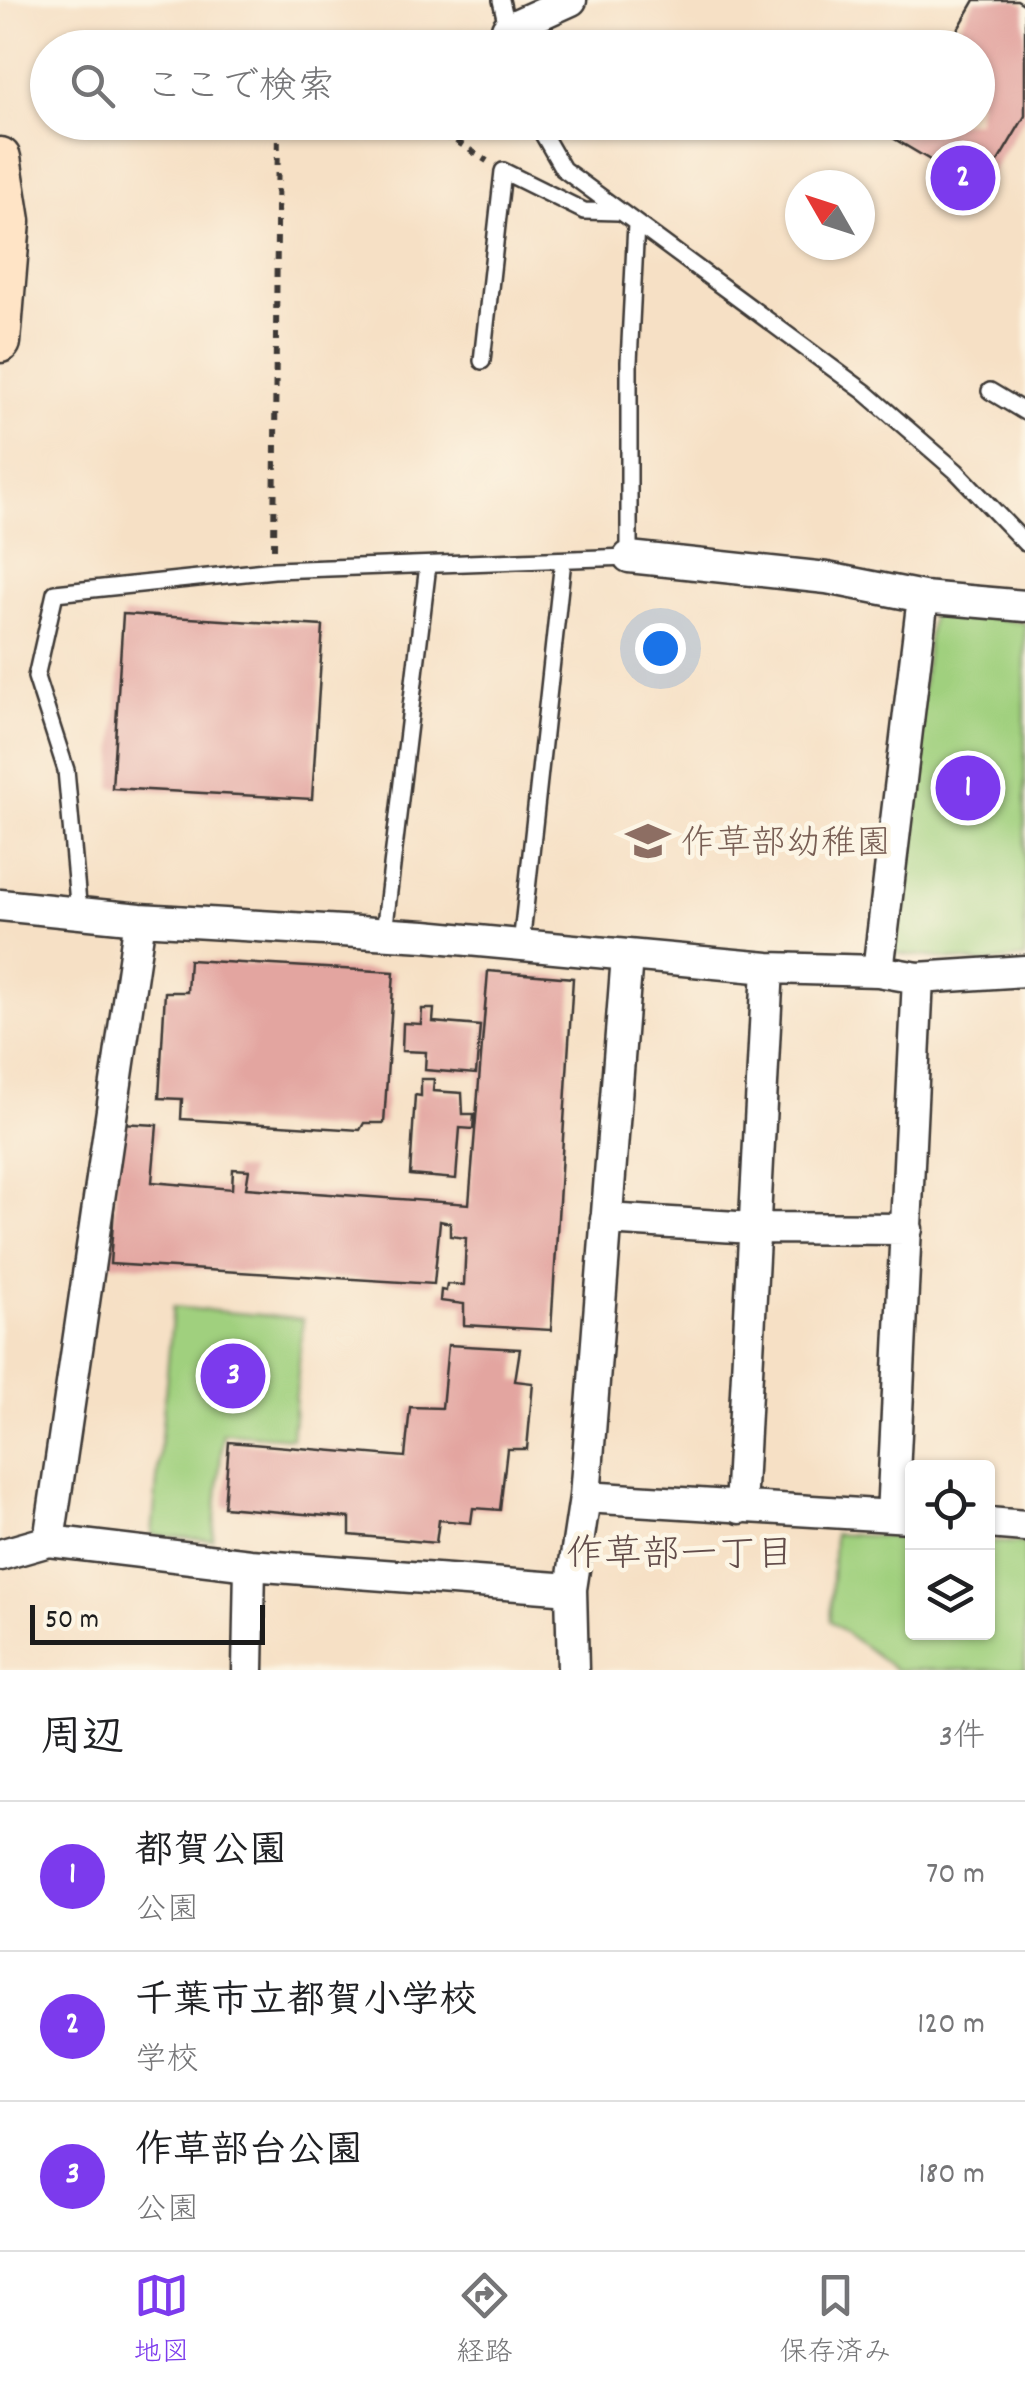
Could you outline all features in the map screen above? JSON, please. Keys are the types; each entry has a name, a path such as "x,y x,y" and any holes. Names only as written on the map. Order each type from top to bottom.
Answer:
{"street":[{"path":"507,25 571,0"},
{"path":"0,158 10,221 0,342"},
{"path":"629,557 827,578 923,597 1025,606"},
{"path":"878,971 923,597"},
{"path":"0,905 140,919 384,933 768,968 878,971 918,978 1025,972"},
{"path":"49,1542 140,919"},
{"path":"574,1670 571,1589 585,1497 627,956"},
{"path":"740,1508 768,968"},
{"path":"585,1497 902,1517 907,1228 918,978"},
{"path":"606,1220 754,1228 907,1228"},
{"path":"995,1524 1025,1526"},
{"path":"0,1555 49,1542 250,1565 571,1589"},
{"path":"248,1670 250,1565"}],"lane":[{"path":"547,140 563,168 618,212 865,392 956,470 1025,543"},
{"path":"482,360 502,172 584,211 618,212"},
{"path":"79,914 66,770 36,678 54,593 274,570 629,557 629,362 636,224"},
{"path":"990,391 1025,412"},
{"path":"520,945 562,560"},
{"path":"384,933 428,565"}],"path":[{"path":"274,570 278,140"},
{"path":"454,140 502,172"}],"green space":[{"path":"932,607 1025,623 1025,958 984,963 891,953"},
{"path":"173,1307 303,1319 292,1438 223,1433 213,1540 152,1535"},
{"path":"834,1534 905,1538 905,1640 995,1640 995,1542 1025,1543 1025,1670 896,1670 830,1621"}],"building":[{"path":"975,0 1017,0 1025,5 1025,116 981,190 896,140 995,140 995,30 958,30"},
{"path":"123,614 323,626 312,799 112,788"},
{"path":"189,960 394,972 384,1123 364,1123 360,1130 181,1119 182,1099 159,1098 165,992 187,992"},
{"path":"488,971 573,978 551,1330 464,1325 464,1304 440,1301 441,1290 446,1291 447,1284 464,1285 466,1238 450,1236 450,1223 440,1221 434,1284 110,1264 120,1123 157,1125 152,1182 232,1189 233,1169 249,1170 246,1188 469,1204"},
{"path":"422,1009 434,1009 433,1022 480,1026 476,1074 425,1070 426,1052 402,1051 403,1023 421,1024"},
{"path":"421,1079 434,1079 433,1091 462,1093 463,1114 474,1114 473,1129 460,1128 456,1179 410,1175 415,1095 421,1096"},
{"path":"448,1345 520,1349 515,1381 533,1383 527,1449 507,1449 500,1510 473,1508 471,1523 439,1520 436,1543 350,1535 350,1518 224,1507 229,1442 405,1457 410,1407 442,1408"}],"place":[{"name":"千葉市立都賀小学校","path":"963,178"},
{"name":"都賀公園","path":"968,788"},
{"name":"作草部幼稚園","path":"648,841"},
{"name":"作草部台公園","path":"233,1376"}],"district":[{"name":"作草部一丁目","path":"680,1552"}]}
